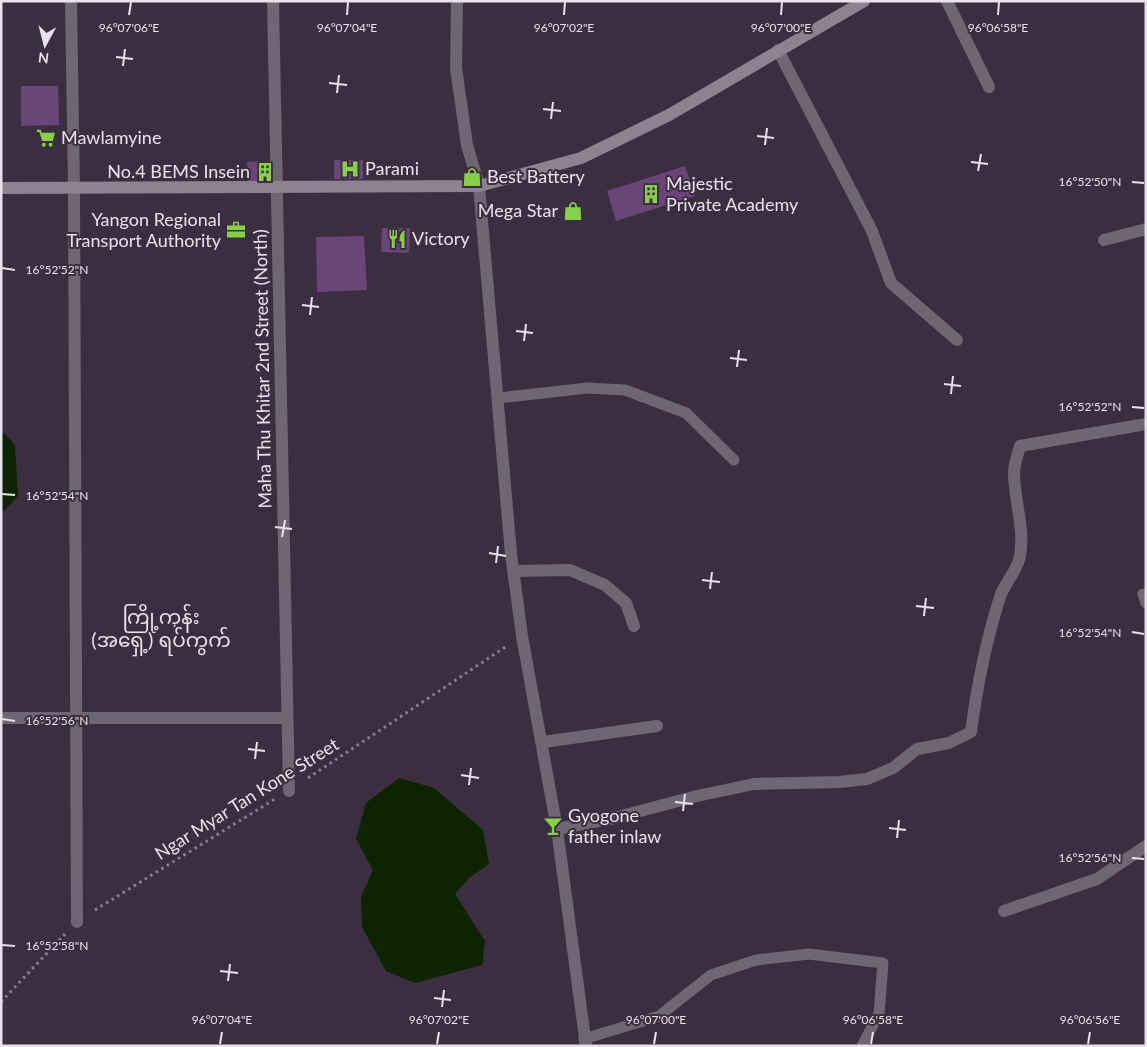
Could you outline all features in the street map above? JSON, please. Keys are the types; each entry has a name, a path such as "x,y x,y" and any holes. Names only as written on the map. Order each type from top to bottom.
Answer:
{"street":[{"path":"71,1 74,188 77,922"},
{"name":"Maha Thu Khitar 2nd Street (North)","path":"273,1 289,791"},
{"path":"457,1 456,68 467,145 479,186 513,571 522,636 558,828 585,1042"},
{"path":"1,188 479,186 581,158 669,115 864,1"},
{"path":"947,1 989,87"},
{"path":"778,50 872,231 891,283 957,340"},
{"path":"1104,240 1146,229"},
{"path":"558,828 614,818 698,796 754,784 839,782 867,779 893,768 917,749 948,743 971,732 983,662 994,616 1003,589 1016,569 1020,556 1022,533 1014,470 1020,446 1146,424"},
{"path":"513,571 570,570 605,585 626,603 634,626"},
{"path":"1,718 287,718"},
{"path":"543,742 657,726"},
{"path":"1004,911 1097,878 1146,846"}],"lane":[{"path":"498,398 588,388 625,390 686,413 734,460"},
{"path":"585,1042 659,1016 711,975 756,960 809,954 883,963 879,1014 862,1046"}],"path":[{"name":"Ngar Myar Tan Kone Street","path":"1,1002 77,922 289,791 522,636"}],"shaded area":[{"path":"1,430 15,445 18,496 1,514"},
{"path":"399,778 434,788 483,830 489,864 469,878 455,894 485,941 482,965 415,983 386,971 362,927 361,897 373,870 356,839 366,803"}],"building":[{"path":"21,86 58,86 59,125 21,126"},
{"path":"334,160 363,160 363,179 334,179"},
{"name":"No.4 BEMS Insein","path":"282,161 283,182 248,183 247,162"},
{"name":"Majestic Private Academy","path":"685,166 695,196 616,221 607,191"},
{"path":"382,228 410,228 409,253 381,252"},
{"path":"364,236 367,290 317,292 316,237"}],"place":[{"name":"Mawlamyine","path":"46,138"},
{"name":"Parami","path":"350,169"},
{"name":"No.4 BEMS Insein","path":"265,172"},
{"name":"Best Battery","path":"472,177"},
{"name":"Majestic Private Academy","path":"651,194"},
{"name":"Mega Star","path":"573,211"},
{"name":"Yangon Regional Transport Authority","path":"236,230"},
{"name":"Victory","path":"397,239"},
{"name":"Gyogone father inlaw","path":"553,826"}],"district":[{"name":"ကြို့ကုန်း (အရှေ့) ရပ်ကွက်","path":"161,628"}]}
